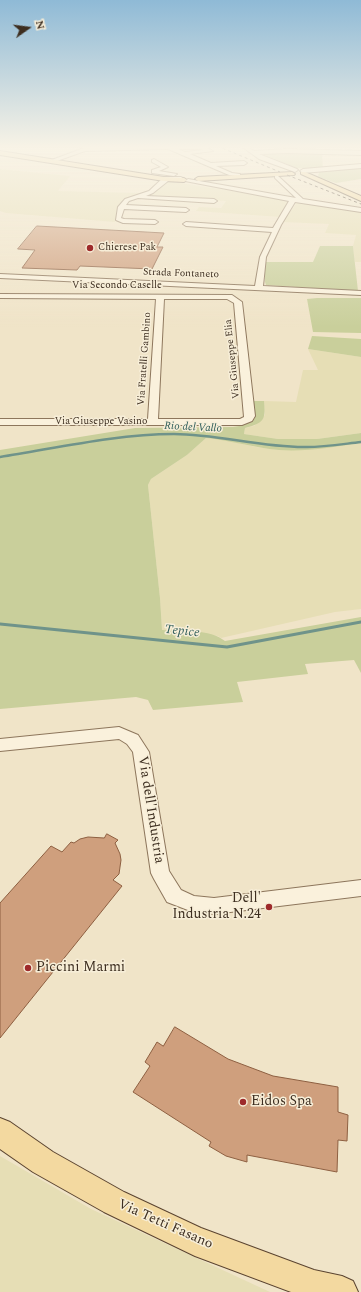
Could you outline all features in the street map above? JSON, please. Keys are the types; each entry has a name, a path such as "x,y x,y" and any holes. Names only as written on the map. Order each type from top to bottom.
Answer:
{"main road":[{"name":"Via Tetti Fasano","path":"0,1132 44,1162 114,1202 195,1241 314,1285 342,1292"}],"street":[{"path":"259,287 263,257 289,206"},
{"path":"339,206 361,210"},
{"path":"155,222 123,221 118,219 121,207 186,210"},
{"path":"186,224 276,230"},
{"name":"Strada Fontaneto","path":"0,275 361,293"},
{"name":"Via Secondo Caselle","path":"0,296 160,296 234,298"},
{"name":"Via Fratelli Gambino","path":"153,422 160,296"},
{"name":"Via Giuseppe Elia","path":"234,298 238,302 250,416 248,419"},
{"path":"307,298 361,298"},
{"name":"Via Giuseppe Vasino","path":"0,422 242,422 248,419"},
{"name":"Via dell'Industria","path":"0,745 119,733 133,739 137,743 141,752 160,873 174,896 193,904 214,906 361,888"}],"shaded area":[{"path":"0,206 120,206 115,222 6,213 0,211"},
{"path":"222,206 287,206 280,217 196,211 199,207 221,208"},
{"path":"294,206 331,206 361,211 361,262 355,262 353,246 356,235 325,233 329,224 283,222"},
{"path":"308,349 361,357 361,433 317,439 278,439 244,434 245,428 254,426 265,415 264,401 296,402 303,370 318,370"},
{"path":"206,438 220,439 256,447 280,450 310,449 361,443 361,609 335,612 221,638 218,636 191,632 162,630 148,485 151,479 187,455"},
{"path":"0,1156 91,1209 270,1292 0,1292"}],"green space":[{"path":"320,246 353,246 358,291 266,285 265,262 313,262"},
{"path":"361,298 361,333 313,332 307,299"},
{"path":"312,336 361,339 361,357 308,349"},
{"path":"253,401 264,401 264,417 260,422 245,428 244,434 278,439 317,439 361,433 361,443 320,449 279,450 206,438 187,455 151,479 148,485 162,630 212,634 225,641 361,617 361,673 354,660 305,664 308,674 237,682 243,702 153,710 148,700 136,697 0,709 0,450 135,428 239,426 255,418"}],"building":[{"name":"Chierese Pak","path":"37,226 164,233 157,247 163,247 152,269 80,266 77,270 22,268 35,250 18,249"},
{"name":"Piccini Marmi","path":"107,834 118,840 115,843 121,860 119,874 113,880 122,886 0,1038 0,903 51,846 62,852 71,842 74,843 80,839 88,837 104,838"},
{"name":"Eidos Spa","path":"175,1027 228,1059 273,1076 338,1087 338,1112 348,1115 347,1141 338,1140 337,1172 247,1155 247,1162 226,1156 209,1146 211,1142 133,1092 150,1066 145,1062 157,1042 163,1046"}],"waterway":[{"name":"Rio del Vallo","path":"0,457 130,436 174,434 207,436 290,447 361,442"},
{"name":"Tepice","path":"0,624 227,647 361,622"}],"place":[{"name":"Chierese Pak","path":"90,248"},
{"name":"Dell' Industria N.24","path":"269,907"},
{"name":"Piccini Marmi","path":"28,968"},
{"name":"Eidos Spa","path":"243,1102"}]}
